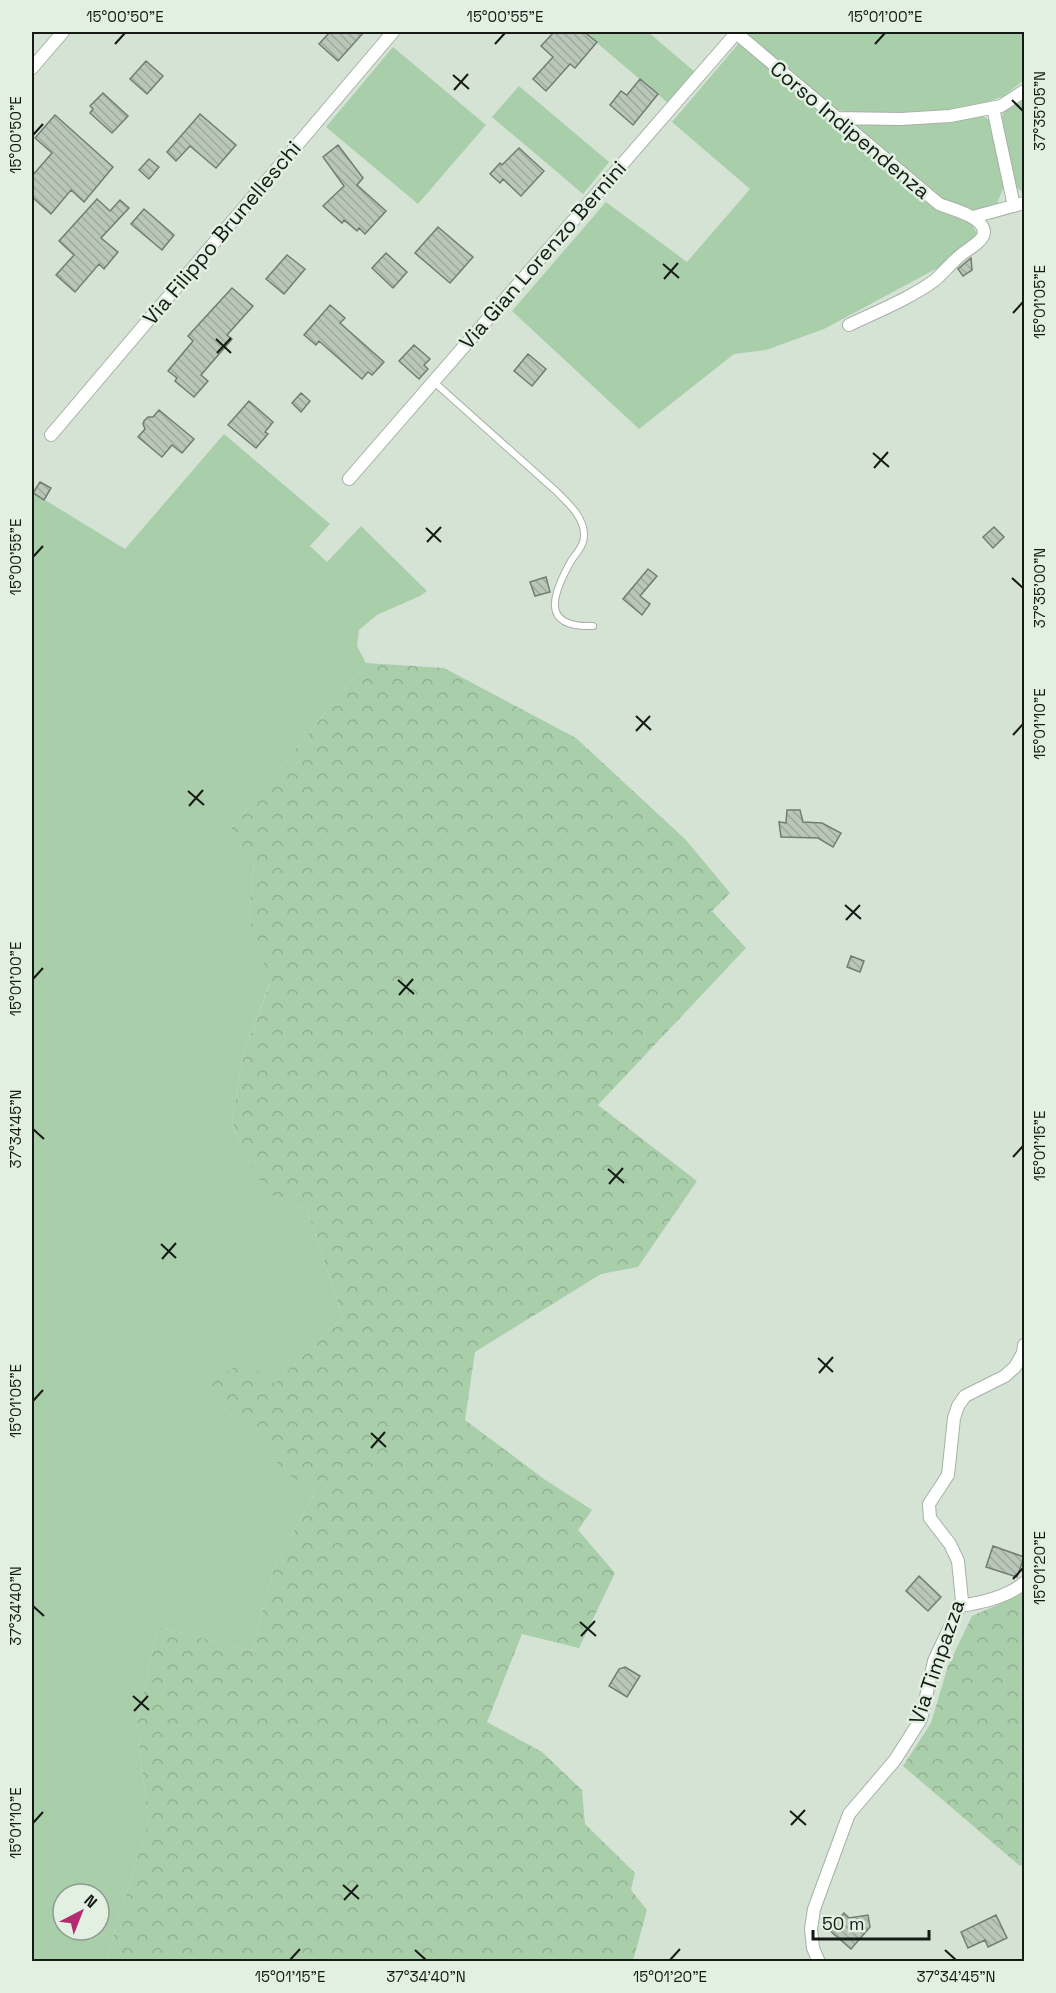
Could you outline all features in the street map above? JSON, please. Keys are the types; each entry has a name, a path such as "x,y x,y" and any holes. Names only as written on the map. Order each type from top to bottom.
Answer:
{"street":[{"path":"32,69 63,32"},
{"name":"Via Filippo Brunelleschi","path":"51,435 393,32"},
{"name":"Corso Indipendenza","path":"736,32 939,204 973,217"},
{"name":"Via Gian Lorenzo Bernini","path":"349,479 736,32"},
{"path":"835,118 901,119 950,116 1001,106 1024,91"},
{"path":"849,326 921,289 982,238 984,233 982,227 973,217 1019,205 993,108"},
{"name":"Via Timpazza","path":"819,1962 813,1948 811,1929 814,1909 849,1814 895,1760 921,1719 934,1661 962,1601 958,1561 950,1544 930,1518 929,1504 948,1475 954,1418 965,1396 1005,1376 1015,1367 1023,1353 1024,1345"},
{"path":"959,1606 981,1603 1017,1589 1024,1583"}],"lane":[{"path":"433,382 556,491 575,513 584,530 584,539 560,586 555,600 555,609 558,618 565,624 576,627 593,626"}],"green space":[{"path":"584,32 648,32 695,72 668,103"},
{"path":"749,32 1024,32 1024,80 1004,96 985,103 949,110 848,112 830,108 746,35"},
{"path":"739,43 936,209 970,221 978,236 967,242 943,265 824,329 766,350 734,354 639,429 512,311 606,202 687,262 750,189 672,122"},
{"path":"393,47 486,125 418,204 326,127"},
{"path":"519,86 609,162 583,194 492,117"},
{"path":"1024,100 1024,193 1017,188 1001,128 1003,112"},
{"path":"983,116 992,126 1004,186 996,206 980,210 963,209 936,196 857,132 857,125 954,121"},
{"path":"224,434 330,524 310,546 327,562 361,526 427,591 377,615 359,630 357,646 366,663 220,842 254,862 249,918 270,982 244,1053 232,1120 241,1151 268,1194 307,1209 343,1318 275,1383 201,1390 245,1425 286,1472 316,1491 275,1565 252,1651 158,1627 137,1721 148,1823 106,1961 33,1962 32,492 125,549"},
{"path":"366,663 444,668 576,738 686,840 730,893 712,911 746,948 598,1105 697,1181 638,1267 601,1274 475,1352 465,1420 544,1479 592,1510 578,1530 615,1573 579,1648 522,1634 487,1722 542,1752 582,1790 585,1824 635,1873 631,1890 647,1910 633,1961 106,1961 148,1823 137,1721 158,1627 252,1651 275,1565 316,1491 286,1473 245,1425 201,1390 243,1361 275,1383 343,1318 307,1209 268,1194 241,1151 232,1120 244,1053 270,983 249,918 254,862 220,842"},
{"path":"1024,1593 1024,1864 1020,1866 903,1766 931,1723 948,1666 972,1616"}],"building":[{"path":"330,32 364,32 338,61 319,44"},
{"path":"554,32 584,32 597,42 575,68 570,64 546,91 533,79 553,57 541,46"},
{"path":"146,61 163,76 147,94 130,79"},
{"path":"640,79 658,94 633,125 610,105 621,91 627,95"},
{"path":"103,93 128,116 112,133 90,113 93,109 90,106"},
{"path":"200,114 236,145 216,168 190,146 176,161 167,152"},
{"path":"55,115 113,167 84,202 71,190 51,214 32,197 32,176 52,153 35,138"},
{"path":"338,145 363,178 357,185 386,211 365,234 359,228 357,231 344,220 342,223 323,206 344,186 323,157"},
{"path":"519,148 544,171 521,196 503,179 500,183 490,174"},
{"path":"149,159 159,167 149,179 139,170"},
{"path":"97,199 110,211 120,200 129,208 101,238 118,252 104,269 99,264 75,292 56,275 74,255 59,241"},
{"path":"144,209 174,235 162,250 131,224"},
{"path":"438,227 473,257 450,283 415,253"},
{"path":"386,253 407,272 393,288 372,268"},
{"path":"287,255 305,269 284,294 266,279"},
{"path":"971,258 972,270 963,276 958,269"},
{"path":"232,288 253,306 227,335 232,339 201,375 208,381 194,397 175,381 177,378 168,371 193,341 188,336"},
{"path":"330,305 345,318 340,323 384,362 372,375 368,372 362,379 319,341 316,345 304,335"},
{"path":"414,345 430,359 424,365 428,369 419,379 399,361"},
{"path":"528,354 546,369 532,386 514,371"},
{"path":"301,393 310,401 301,412 292,403"},
{"path":"249,401 273,422 265,432 268,434 256,448 228,425"},
{"path":"159,410 194,439 182,453 172,445 162,457 138,437 145,429 144,421 148,417 153,417"},
{"path":"40,482 51,488 44,500 33,493"},
{"path":"994,527 1004,537 993,548 983,537"},
{"path":"648,569 657,576 640,596 650,604 642,615 623,599"},
{"path":"546,577 550,592 535,596 530,582"},
{"path":"787,810 800,810 803,822 822,823 841,833 833,847 818,838 781,837 779,822 786,823"},
{"path":"851,956 864,961 860,972 847,967"},
{"path":"993,1546 1024,1557 1017,1577 986,1567"},
{"path":"919,1576 941,1597 928,1611 906,1591"},
{"path":"625,1667 640,1676 627,1697 609,1686 619,1669"},
{"path":"844,1913 849,1918 868,1915 870,1927 851,1949 829,1930"},
{"path":"996,1915 1007,1938 988,1947 985,1940 968,1948 961,1932"}]}
